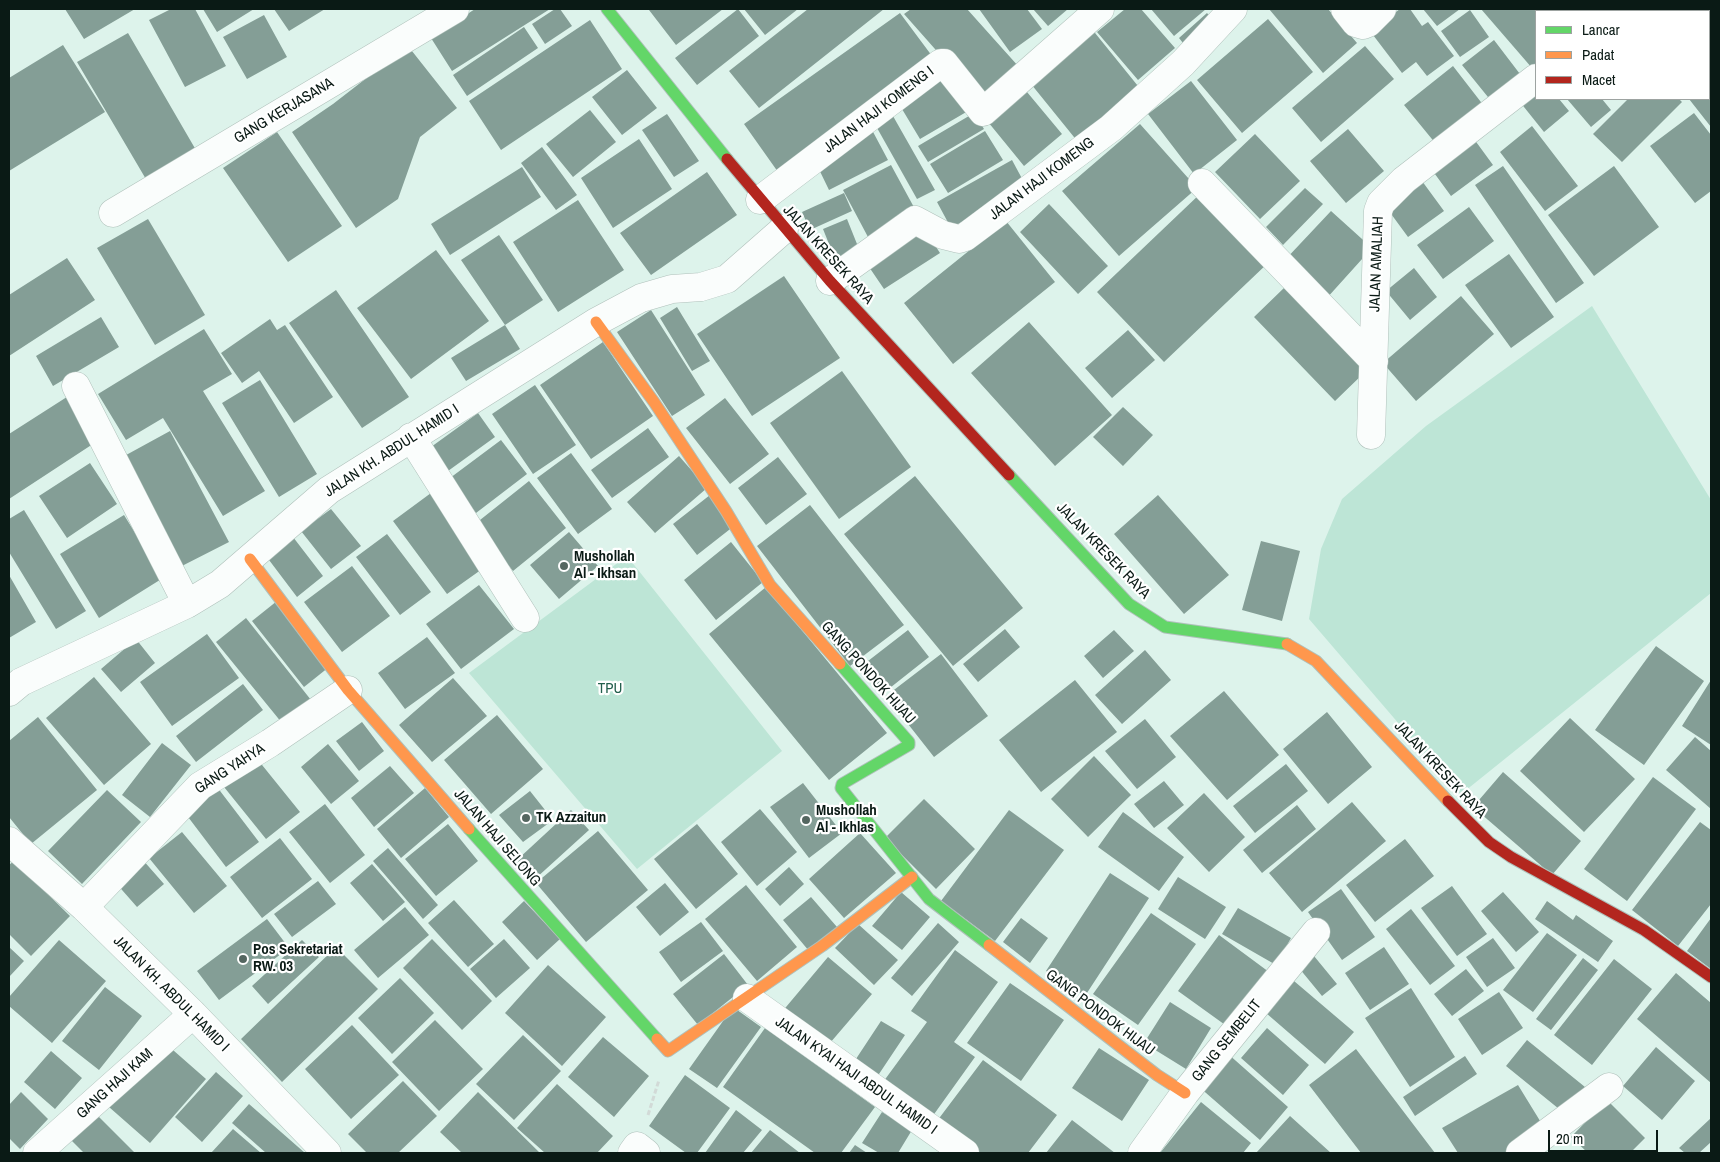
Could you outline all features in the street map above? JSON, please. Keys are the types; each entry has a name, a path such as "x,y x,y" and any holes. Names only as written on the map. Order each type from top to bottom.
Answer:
{"street":[{"name":"GANG KERJASANA","path":"113,213 455,9"},
{"name":"JALAN KRESEK RAYA","path":"607,9 784,229 1129,604 1165,627 1284,643 1299,650 1316,661 1470,825 1489,842 1511,857 1644,930 1711,977"},
{"name":"JALAN HAJI KOMENG I","path":"760,200 941,63 944,63 983,112 1100,9"},
{"name":"JALAN HAJI KOMENG","path":"830,281 915,220 943,235 959,239 965,237 1111,128 1183,63 1233,9"},
{"path":"1344,9 1356,22 1363,24 1368,23 1382,9"},
{"name":"JALAN AMALIAH","path":"1371,436 1378,211 1381,203 1404,180 1535,79"},
{"path":"1202,184 1374,361"},
{"name":"JALAN KH. ABDUL HAMID I","path":"9,692 20,682 187,604 220,584 329,490 596,322 640,298 672,289 701,287 727,278 784,229"},
{"name":"GANG PONDOK HIJAU","path":"596,322 654,402 726,511 770,585 909,742 909,745 841,786 930,899 1157,1076 1185,1093"},
{"path":"76,386 187,604"},
{"path":"411,437 525,618"},
{"name":"JALAN HAJI SELONG","path":"250,558 348,690 528,897 668,1051"},
{"name":"GANG YAHYA","path":"84,907 200,786 270,743 348,690"},
{"name":"JALAN KH. ABDUL HAMID I","path":"9,841 84,907 193,1014 326,1153"},
{"path":"668,1051 822,946 912,877"},
{"name":"GANG SEMBELIT","path":"1142,1153 1185,1093 1316,932"},
{"name":"JALAN KYAI HAJI ABDUL HAMID I","path":"746,998 952,1150"},
{"name":"GANG HAJI KAM","path":"36,1153 193,1014"},
{"path":"1533,1149 1609,1087"}],"path":[{"path":"638,1151 668,1051"}],"green space":[{"path":"1592,306 1711,500 1711,593 1460,795 1309,619 1321,549 1342,499 1426,426"},
{"name":"TPU","path":"627,556 782,751 637,869 469,673"}],"building":[{"path":"65,9 135,9 84,39"},
{"path":"171,9 195,9 226,66 185,87 149,20"},
{"path":"203,9 254,9 217,32"},
{"path":"274,9 325,9 289,31"},
{"path":"475,9 550,9 452,71 431,38"},
{"path":"555,9 560,9 572,26 545,44 532,24"},
{"path":"723,9 676,45 649,10"},
{"path":"738,9 759,36 697,85 675,58"},
{"path":"744,9 798,9 765,35"},
{"path":"808,9 884,9 759,108 729,71"},
{"path":"911,9 967,9 1019,67 981,101 904,14"},
{"path":"979,9 1027,9 1042,29 1010,52"},
{"path":"1033,9 1068,9 1048,26"},
{"path":"1125,9 1141,9 1175,48 1138,80 1097,32"},
{"path":"1151,9 1206,9 1174,36"},
{"path":"1269,9 1328,9 1357,43 1323,73"},
{"path":"1400,9 1410,9 1422,26 1428,22 1454,56 1427,76 1416,62 1402,73 1370,31"},
{"path":"1423,9 1460,9 1437,26"},
{"path":"1481,9 1571,10 1535,10 1535,65 1532,68"},
{"path":"1660,9 1704,9 1702,10"},
{"path":"1470,10 1489,37 1460,57 1441,31"},
{"path":"900,13 935,60 778,172 744,124"},
{"path":"1207,13 1215,23 1187,48 1179,38"},
{"path":"264,15 287,57 247,79 223,37"},
{"path":"1268,19 1313,72 1242,133 1197,80"},
{"path":"590,20 622,69 501,150 469,101"},
{"path":"524,27 538,48 467,96 453,75"},
{"path":"1091,28 1142,91 1078,142 1027,79"},
{"path":"128,33 200,157 150,186 77,62"},
{"path":"1494,40 1523,78 1492,102 1462,65"},
{"path":"63,45 105,112 9,171 9,78"},
{"path":"408,46 457,108 420,137 398,199 356,228 292,132 333,104"},
{"path":"1365,46 1394,79 1321,142 1292,108"},
{"path":"1453,66 1484,106 1436,144 1404,105"},
{"path":"627,70 657,108 622,135 592,97"},
{"path":"945,71 968,111 920,139 896,99"},
{"path":"1710,76 1711,127 1690,100 1710,100"},
{"path":"1191,81 1237,140 1194,174 1148,114"},
{"path":"1022,86 1062,134 1024,166 984,117"},
{"path":"1535,89 1535,100 1560,100 1569,111 1544,132 1520,102"},
{"path":"1568,100 1603,100 1611,110 1591,127"},
{"path":"1627,100 1680,100 1682,102 1622,162 1593,134"},
{"path":"889,109 935,190 917,199 872,119"},
{"path":"590,110 616,142 573,177 546,144"},
{"path":"974,113 984,129 928,162 918,146"},
{"path":"1694,113 1711,135 1711,191 1695,203 1650,146"},
{"path":"667,114 699,161 674,177 642,130"},
{"path":"1140,124 1197,188 1119,256 1062,191"},
{"path":"1532,126 1578,186 1545,211 1500,152"},
{"path":"1348,129 1384,171 1346,203 1310,161"},
{"path":"872,130 888,160 829,190 814,159"},
{"path":"985,131 1003,160 948,193 930,164"},
{"path":"277,132 342,226 288,262 223,168"},
{"path":"1255,134 1300,181 1260,219 1215,172"},
{"path":"639,139 672,189 613,228 581,178"},
{"path":"1474,139 1493,165 1451,196 1432,170"},
{"path":"542,147 577,195 556,210 521,163"},
{"path":"1012,160 1026,186 951,228 937,202"},
{"path":"891,165 916,211 868,237 843,190"},
{"path":"1503,166 1584,283 1556,303 1475,185"},
{"path":"1614,166 1659,227 1594,276 1548,215"},
{"path":"522,167 541,197 450,255 431,224"},
{"path":"707,172 737,215 651,275 620,233"},
{"path":"1422,181 1444,211 1408,237 1386,207"},
{"path":"1305,188 1323,204 1283,245 1266,227"},
{"path":"1202,192 1269,262 1164,362 1097,292"},
{"path":"844,193 852,211 810,230 802,212"},
{"path":"578,200 624,270 558,312 513,242"},
{"path":"1049,204 1108,266 1078,294 1020,232"},
{"path":"1469,207 1494,241 1443,279 1417,245"},
{"path":"1331,211 1372,248 1326,299 1284,261"},
{"path":"148,219 205,315 155,345 97,248"},
{"path":"847,219 859,249 835,259 823,229"},
{"path":"1006,221 1055,282 953,364 904,303"},
{"path":"923,227 940,253 884,289 867,264"},
{"path":"499,235 543,300 505,325 461,260"},
{"path":"436,250 489,321 411,379 357,308"},
{"path":"1509,254 1554,317 1511,348 1465,285"},
{"path":"67,258 95,300 9,356 9,295"},
{"path":"1414,268 1437,297 1410,320 1386,291"},
{"path":"784,276 840,358 752,416 697,334"},
{"path":"1285,287 1366,371 1335,401 1254,317"},
{"path":"336,290 409,397 362,428 289,323"},
{"path":"1461,296 1494,334 1416,401 1383,363"},
{"path":"677,307 710,361 692,371 660,318"},
{"path":"651,310 705,395 672,416 617,332"},
{"path":"101,317 119,347 53,386 36,356"},
{"path":"270,319 277,330 285,325 333,397 294,423 259,371 242,383 221,353"},
{"path":"1029,322 1112,415 1055,466 971,373"},
{"path":"505,325 520,349 466,381 451,358"},
{"path":"204,329 232,374 203,391 265,491 223,516 163,418 126,440 98,394"},
{"path":"1128,330 1155,360 1112,398 1085,368"},
{"path":"603,342 653,416 591,459 540,385"},
{"path":"842,371 911,467 839,519 770,423"},
{"path":"260,380 317,474 279,497 222,403"},
{"path":"535,385 576,445 533,474 492,414"},
{"path":"70,395 99,440 9,499 9,434"},
{"path":"725,398 769,454 730,484 686,428"},
{"path":"1123,407 1153,435 1123,466 1093,437"},
{"path":"478,413 495,437 448,471 431,447"},
{"path":"648,428 669,457 612,498 591,470"},
{"path":"170,431 229,542 176,569 117,460"},
{"path":"501,440 527,474 476,513 450,478"},
{"path":"571,453 612,509 578,534 537,478"},
{"path":"679,456 707,488 655,533 627,502"},
{"path":"778,457 807,494 766,525 738,488"},
{"path":"90,463 117,504 67,538 39,496"},
{"path":"915,476 1023,608 953,666 844,534"},
{"path":"529,481 566,528 513,571 475,524"},
{"path":"431,493 485,567 447,594 393,521"},
{"path":"710,495 734,526 697,555 673,524"},
{"path":"1158,495 1229,575 1184,614 1114,534"},
{"path":"810,505 904,625 850,666 757,546"},
{"path":"331,509 361,546 331,569 301,531"},
{"path":"24,510 86,611 56,629 9,552 9,519"},
{"path":"124,515 163,578 99,618 60,554"},
{"name":"Mushollah Al - Ikhsan","path":"569,532 598,566 559,599 530,565"},
{"path":"387,534 431,592 400,615 356,557"},
{"path":"293,537 323,576 297,597 266,556"},
{"path":"1261,541 1300,551 1282,621 1242,610"},
{"path":"731,542 763,582 716,620 684,580"},
{"path":"352,566 390,616 342,652 304,602"},
{"path":"9,575 36,622 9,638"},
{"path":"479,585 514,629 461,669 426,624"},
{"path":"766,587 887,733 829,780 709,634"},
{"path":"277,601 329,667 304,687 252,621"},
{"path":"246,618 311,700 282,723 216,642"},
{"path":"1005,629 1020,647 978,682 963,664"},
{"path":"908,630 929,657 881,695 859,668"},
{"path":"1114,630 1134,651 1103,678 1084,656"},
{"path":"207,634 239,678 172,726 140,682"},
{"path":"427,637 455,673 405,709 378,673"},
{"path":"136,639 155,663 121,692 101,669"},
{"path":"1656,646 1704,681 1644,765 1595,730"},
{"path":"1145,650 1171,680 1122,724 1095,695"},
{"path":"941,654 988,716 934,757 886,696"},
{"path":"94,677 151,744 104,785 46,718"},
{"path":"453,678 487,716 432,762 399,725"},
{"path":"1075,680 1117,732 1041,792 999,740"},
{"path":"1711,680 1711,745 1682,726"},
{"path":"243,684 263,710 196,762 176,736"},
{"path":"1224,691 1279,755 1227,800 1170,736"},
{"path":"1327,712 1372,767 1328,804 1283,749"},
{"path":"497,715 543,769 491,814 444,760"},
{"path":"38,717 97,790 31,844 9,817 9,741"},
{"path":"1570,718 1635,779 1584,832 1520,771"},
{"path":"1145,719 1176,757 1137,789 1105,751"},
{"path":"362,722 384,751 359,771 336,741"},
{"path":"1695,737 1711,751 1711,809 1666,770"},
{"path":"162,743 191,765 150,817 122,795"},
{"path":"328,744 359,781 331,804 301,767"},
{"path":"254,755 300,812 266,839 220,782"},
{"path":"1094,756 1131,795 1088,837 1051,799"},
{"path":"1286,764 1308,791 1255,833 1233,806"},
{"path":"390,766 414,793 374,827 351,798"},
{"path":"1503,772 1581,841 1552,875 1473,807"},
{"path":"1653,777 1696,809 1627,901 1584,869"},
{"path":"1164,781 1184,805 1154,828 1134,804"},
{"path":"214,783 259,842 226,867 182,809"},
{"name":"Mushollah Al - Ikhlas","path":"803,783 842,833 809,858 770,807"},
{"path":"425,788 449,817 401,858 377,829"},
{"path":"107,790 141,822 82,884 48,851"},
{"name":"TK Azzaitun","path":"530,791 553,820 523,842 499,815"},
{"path":"1204,793 1245,837 1209,872 1167,828"},
{"path":"924,799 975,849 936,889 885,838"},
{"path":"1352,802 1386,841 1302,912 1269,873"},
{"path":"325,804 365,855 330,883 289,832"},
{"path":"1297,805 1316,829 1262,873 1243,850"},
{"path":"760,809 797,852 757,886 721,842"},
{"path":"571,810 589,830 535,879 517,860"},
{"path":"1009,810 1064,850 995,941 941,901"},
{"path":"1123,812 1184,857 1159,891 1098,847"},
{"path":"1700,822 1711,830 1711,904 1678,946 1632,910"},
{"path":"448,824 478,861 436,896 405,859"},
{"path":"697,824 738,874 696,909 654,859"},
{"path":"598,831 648,890 586,942 536,883"},
{"path":"182,832 227,886 194,913 149,858"},
{"path":"860,833 896,873 844,918 809,879"},
{"path":"280,838 312,879 262,918 230,877"},
{"path":"1405,839 1434,876 1375,922 1346,885"},
{"path":"388,848 438,905 423,919 373,861"},
{"path":"142,859 164,884 137,907 115,882"},
{"path":"14,861 70,916 31,956 9,934 9,865"},
{"path":"372,864 405,902 383,921 350,883"},
{"path":"789,867 804,884 780,906 765,889"},
{"path":"1110,873 1149,898 1085,996 1046,971"},
{"path":"1178,877 1226,907 1205,939 1158,909"},
{"path":"318,881 336,904 292,937 274,914"},
{"path":"665,883 689,912 660,936 636,907"},
{"path":"746,885 797,947 757,981 705,919"},
{"path":"1452,886 1487,934 1457,956 1421,908"},
{"path":"1341,889 1375,937 1342,960 1308,912"},
{"path":"901,892 930,917 902,950 872,926"},
{"path":"1503,892 1539,932 1516,952 1481,911"},
{"path":"811,897 837,927 809,951 783,920"},
{"path":"454,900 494,944 468,967 428,923"},
{"path":"524,901 560,939 537,960 502,922"},
{"path":"1547,901 1573,920 1576,915 1613,941 1598,962 1535,919"},
{"path":"405,907 429,935 378,978 354,950"},
{"path":"1238,908 1291,938 1276,965 1222,934"},
{"path":"1411,909 1455,966 1430,985 1386,929"},
{"path":"1151,913 1196,944 1138,1025 1093,994"},
{"path":"1021,918 1048,938 1030,963 1003,942"},
{"path":"1711,918 1711,969 1687,951"},
{"name":"Pos Sekretariat RW. 03","path":"267,919 289,948 219,1000 197,971"},
{"path":"701,922 723,951 681,982 659,952"},
{"path":"938,923 959,942 912,996 891,978"},
{"path":"858,924 898,960 874,985 835,948"},
{"path":"1547,933 1577,955 1533,1012 1503,990"},
{"path":"1219,935 1269,972 1228,1027 1178,991"},
{"path":"1493,938 1515,968 1487,987 1466,957"},
{"path":"432,939 492,1001 462,1030 403,968"},
{"path":"504,939 530,968 496,998 470,969"},
{"path":"59,940 106,981 52,1043 9,1006 9,997"},
{"path":"302,940 319,957 268,1004 252,986"},
{"path":"9,947 24,961 9,977"},
{"path":"336,947 378,989 282,1082 241,1039"},
{"path":"1384,947 1409,984 1370,1010 1345,973"},
{"path":"955,950 998,982 954,1042 975,1057 927,1124 878,1089 927,1022 911,1011"},
{"path":"724,954 748,985 698,1025 673,994"},
{"path":"1314,956 1337,984 1322,996 1299,968"},
{"path":"828,957 872,994 824,1050 781,1013"},
{"path":"1583,958 1598,970 1551,1030 1536,1019"},
{"path":"1614,959 1652,989 1592,1065 1554,1035"},
{"path":"548,965 606,1017 562,1066 505,1013"},
{"path":"1466,969 1484,991 1452,1016 1434,994"},
{"path":"1676,973 1711,1003 1711,1083 1637,1019"},
{"path":"400,978 434,1013 392,1054 358,1018"},
{"path":"1294,981 1354,1032 1325,1064 1266,1013"},
{"path":"1010,983 1064,1020 1021,1081 967,1043"},
{"path":"105,987 142,1016 99,1070 62,1041"},
{"path":"1411,988 1455,1057 1410,1087 1365,1018"},
{"path":"1499,992 1523,1028 1482,1055 1458,1019"},
{"path":"1170,1002 1211,1028 1186,1069 1144,1043"},
{"path":"733,1007 761,1027 717,1088 689,1069"},
{"path":"435,1020 483,1069 439,1111 392,1062"},
{"path":"881,1021 905,1035 873,1083 850,1068"},
{"path":"352,1025 399,1075 351,1119 305,1069"},
{"path":"765,1028 875,1107 841,1153 815,1153 723,1087"},
{"path":"1267,1028 1309,1065 1283,1095 1241,1058"},
{"path":"523,1035 561,1071 514,1120 476,1084"},
{"path":"603,1037 649,1076 614,1117 568,1077"},
{"path":"1527,1040 1585,1087 1564,1113 1506,1066"},
{"path":"165,1043 206,1079 150,1143 109,1107"},
{"path":"1656,1047 1695,1081 1662,1120 1623,1086"},
{"path":"1099,1048 1149,1080 1122,1121 1072,1088"},
{"path":"1356,1049 1435,1153 1361,1153 1309,1085"},
{"path":"51,1051 82,1078 55,1109 24,1082"},
{"path":"1227,1053 1288,1107 1260,1140 1198,1086"},
{"path":"1465,1056 1477,1074 1415,1116 1403,1097"},
{"path":"983,1060 1057,1115 1028,1153 972,1153 934,1125"},
{"path":"216,1072 243,1096 202,1142 175,1117"},
{"path":"685,1075 730,1108 697,1153 686,1153 649,1126"},
{"path":"403,1081 437,1116 398,1153 367,1153 348,1134"},
{"path":"557,1084 613,1136 597,1153 545,1153 517,1128"},
{"path":"1518,1085 1545,1129 1510,1153 1458,1153 1442,1128"},
{"path":"21,1092 48,1119 20,1149 9,1138 9,1105"},
{"path":"478,1092 540,1153 462,1153 440,1132"},
{"path":"1607,1100 1645,1138 1630,1153 1588,1153 1571,1137"},
{"path":"1201,1102 1251,1143 1243,1153 1160,1153"},
{"path":"249,1104 305,1153 266,1153 232,1123"},
{"path":"92,1110 135,1153 84,1153 66,1135"},
{"path":"736,1110 762,1130 743,1153 705,1153"},
{"path":"882,1112 912,1130 898,1153 879,1153 862,1143"},
{"path":"1290,1116 1331,1153 1256,1153"},
{"path":"1711,1118 1711,1142 1699,1153 1685,1153 1679,1148"},
{"path":"1072,1120 1115,1153 1046,1153"},
{"path":"233,1129 261,1153 211,1153"},
{"path":"770,1130 800,1153 751,1153"},
{"path":"855,1145 867,1153 849,1153"}],"traffic: fast":[{"path":"607,9 727,159"},
{"path":"1009,475 1129,604 1165,627 1287,644"},
{"path":"840,664 909,742 909,745 842,784 841,788 929,899 989,945"},
{"path":"469,829 657,1039"}],"traffic: slow":[{"path":"596,322 654,402 726,511 770,585 840,664"},
{"path":"250,559 348,690 469,829"},
{"path":"1287,644 1316,661 1448,801"},
{"path":"657,1039 668,1051 822,946 912,877"},
{"path":"989,945 1157,1075 1185,1093"}],"traffic: jam":[{"path":"727,159 830,281 1009,475"},
{"path":"1448,801 1489,842 1511,857 1644,930 1711,977"}],"place":[{"name":"Mushollah Al - Ikhsan","path":"564,566"},
{"name":"TK Azzaitun","path":"526,818"},
{"name":"Mushollah Al - Ikhlas","path":"806,820"},
{"name":"Pos Sekretariat RW. 03","path":"243,959"}]}
